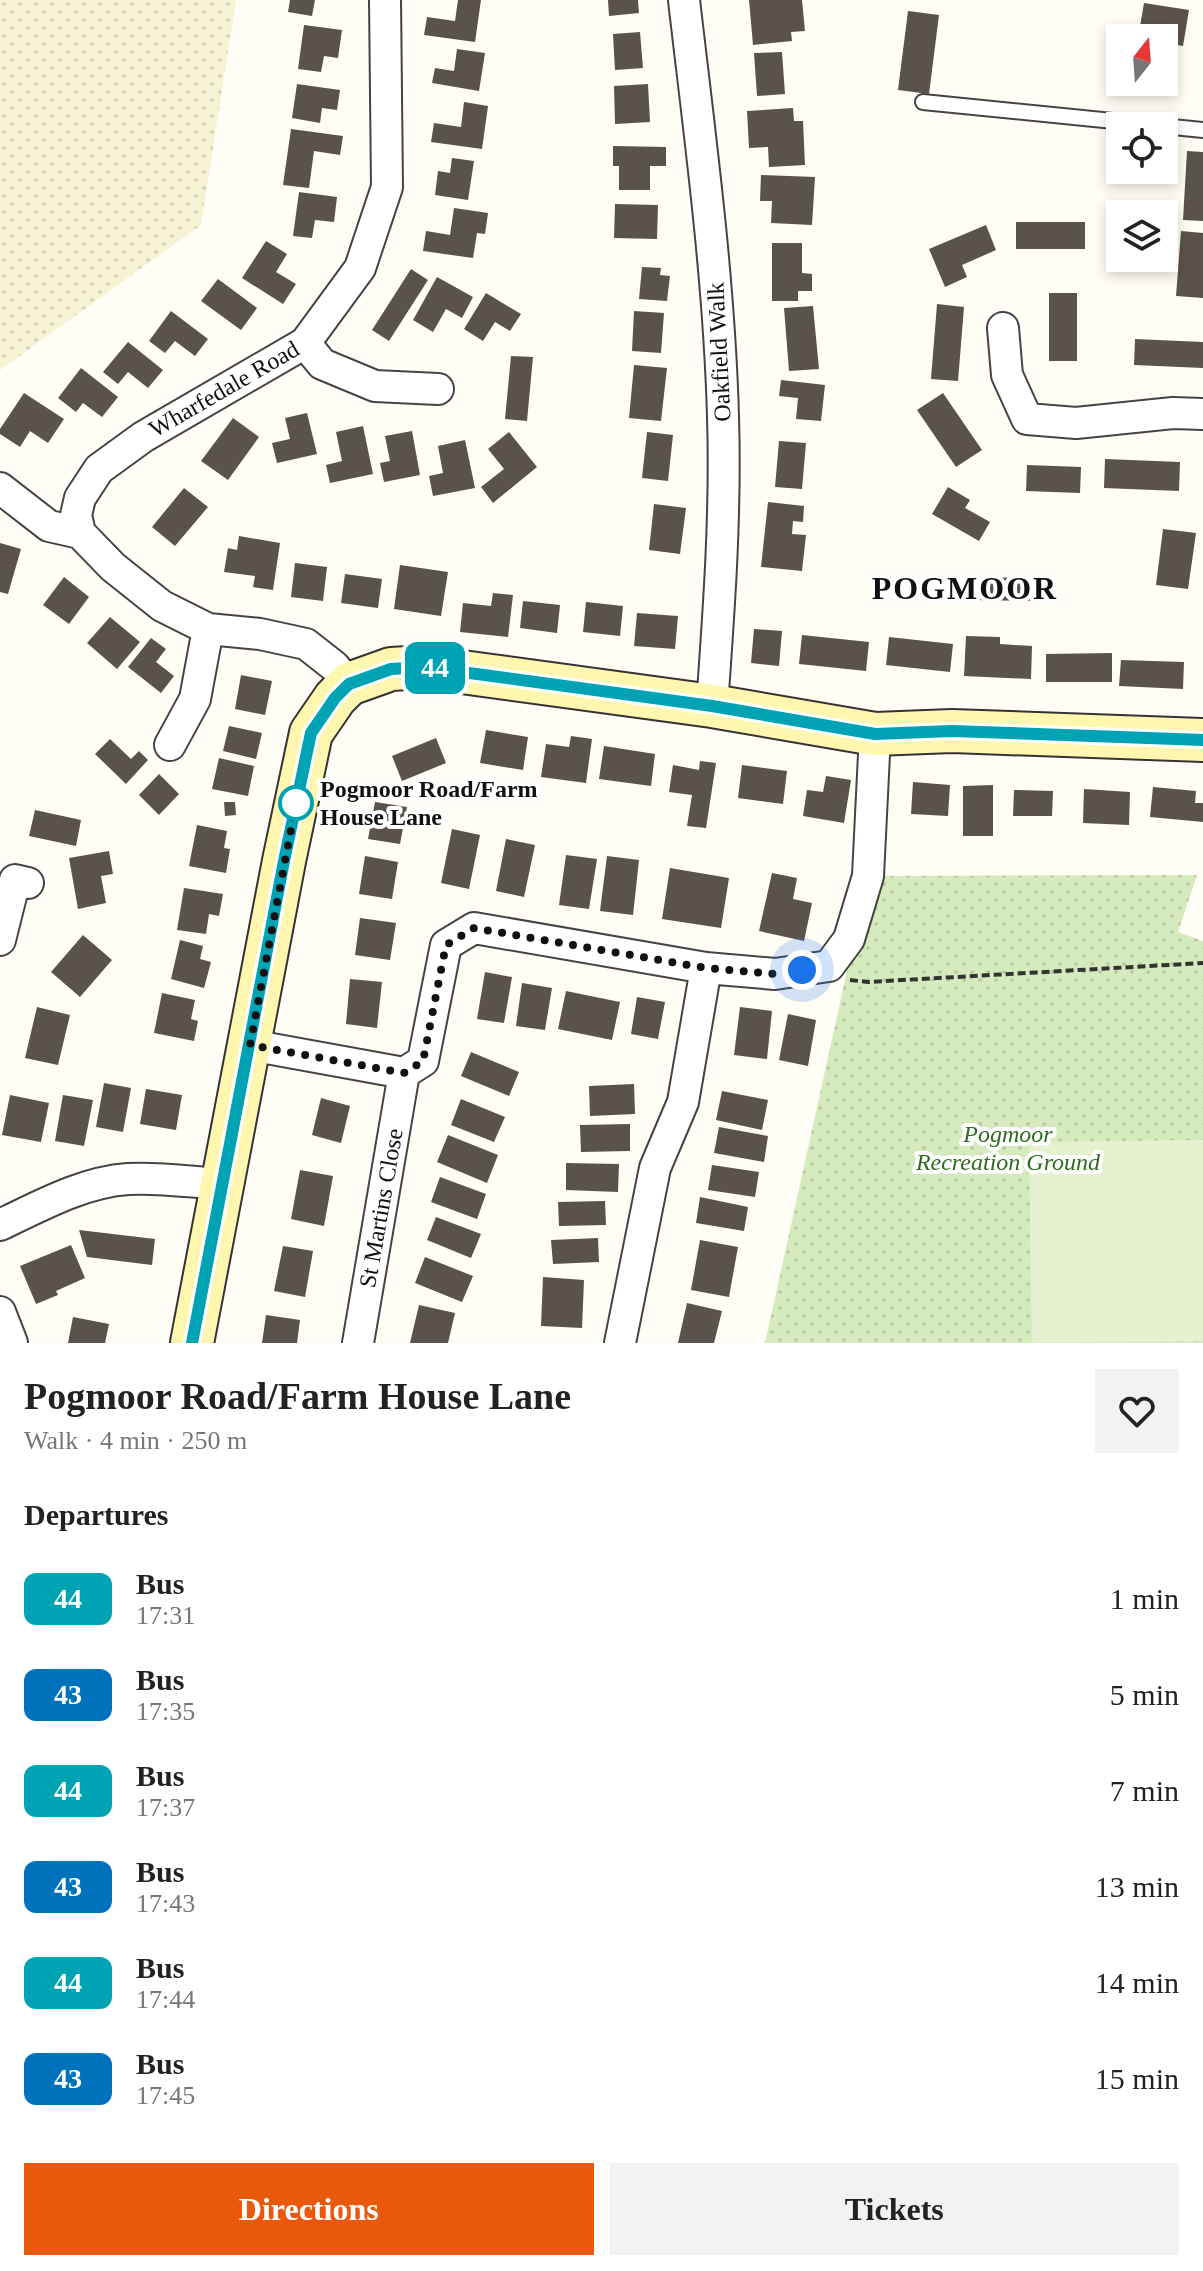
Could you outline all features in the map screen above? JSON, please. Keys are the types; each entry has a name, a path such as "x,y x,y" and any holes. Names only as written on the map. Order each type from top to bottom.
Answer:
{"street":[{"name":"Wharfedale Road","path":"80,533 76,515 80,498 99,469 143,437 305,343 360,268 387,187 385,0"},
{"name":"Oakfield Walk","path":"684,0 715,274 724,417 723,558 712,706"},
{"path":"1003,328 1007,375 1027,419 1076,423 1173,413 1203,414"},
{"path":"305,343 322,364 375,386 438,389"},
{"path":"0,488 49,526 80,533 113,567 162,606 208,629 260,634 306,644 334,666 349,684"},
{"path":"170,745 195,699 208,629"},
{"path":"192,1343 311,733 335,698 349,684 391,669 425,667 712,706 875,734 952,731 1203,740"},
{"path":"620,1343 655,1168 683,1102 706,968 775,974 829,966 849,939 868,876 875,734"},
{"path":"0,940 15,880 28,883"},
{"name":"St Martins Close","path":"358,1343 404,1073 423,1061 446,945 474,928 706,968"},
{"path":"250,1045 404,1073"},
{"path":"0,1225 61,1196 104,1182 157,1178 221,1184"},
{"path":"0,1312 12,1343"}],"lane":[{"path":"923,102 1203,130"}],"path":[{"path":"829,966 845,979 868,982 1203,963"}],"shaded area":[{"path":"0,0 236,0 201,225 0,370"}],"green space":[{"name":"Pogmoor Recreation Ground","path":"1197,875 1178,932 1203,941 1203,1343 765,1343 868,876"},
{"path":"1203,1140 1203,1341 1032,1343 1029,1142"}],"building":[{"path":"290,0 315,0 312,16 288,12"},
{"path":"458,0 481,0 475,42 424,35 427,17 455,21"},
{"path":"608,0 638,0 639,13 609,16"},
{"path":"749,0 802,0 805,31 791,32 792,41 753,45"},
{"path":"1144,3 1189,10 1183,46 1178,45 1178,24 1140,24"},
{"path":"908,11 939,15 929,94 898,90"},
{"path":"304,25 342,30 338,58 324,56 321,72 298,69"},
{"path":"640,32 643,68 615,70 613,34"},
{"path":"457,49 485,53 479,91 432,83 435,68 454,71"},
{"path":"782,52 785,94 757,96 754,53"},
{"path":"297,84 340,90 337,110 322,108 320,123 292,118"},
{"path":"648,84 650,122 615,124 614,86"},
{"path":"464,102 488,106 482,149 431,142 434,123 461,127"},
{"path":"793,108 794,121 803,121 805,165 769,167 768,147 749,148 747,111"},
{"path":"291,129 343,136 340,155 314,151 309,188 283,185"},
{"path":"613,146 666,147 666,166 650,166 650,190 619,190 619,166 613,166"},
{"path":"1187,151 1203,152 1203,221 1183,220"},
{"path":"452,158 474,161 468,200 435,195 438,171 450,173"},
{"path":"761,175 815,177 812,225 771,223 772,201 760,201"},
{"path":"299,192 337,197 334,222 315,220 312,238 293,236"},
{"path":"615,204 658,205 657,239 614,238"},
{"path":"454,208 488,213 485,234 477,233 473,258 423,251 426,231 450,235"},
{"path":"1016,222 1085,222 1085,249 1016,249"},
{"path":"986,225 996,250 962,265 967,277 945,287 929,249"},
{"path":"1181,231 1203,233 1203,298 1176,296"},
{"path":"266,241 287,254 276,272 296,284 283,304 242,278"},
{"path":"772,243 802,243 802,273 812,274 812,291 798,291 798,301 772,301"},
{"path":"642,267 661,268 660,275 670,276 667,301 639,299"},
{"path":"411,269 428,280 389,341 372,330"},
{"path":"437,277 473,297 462,318 446,309 433,332 413,320"},
{"path":"218,279 257,308 241,330 201,301"},
{"path":"486,293 521,314 510,331 495,322 483,341 464,329"},
{"path":"1049,293 1077,293 1077,361 1049,361"},
{"path":"937,304 964,307 958,381 931,379"},
{"path":"813,306 819,369 789,371 784,308"},
{"path":"171,311 208,339 195,356 175,341 165,353 149,341"},
{"path":"634,311 664,313 661,353 632,351"},
{"path":"1135,339 1203,342 1203,368 1134,365"},
{"path":"128,342 163,370 148,388 128,372 118,384 103,372"},
{"path":"511,356 533,357 527,421 505,419"},
{"path":"634,365 667,368 661,421 629,418"},
{"path":"81,368 118,397 102,417 83,403 76,412 58,398"},
{"path":"781,380 825,385 821,421 796,419 798,398 779,396"},
{"path":"24,393 64,419 48,443 30,431 20,447 0,434 0,429"},
{"path":"943,393 982,450 956,467 917,410"},
{"path":"307,413 317,454 277,463 272,443 290,439 285,418"},
{"path":"233,418 259,437 228,480 201,461"},
{"path":"363,426 373,474 330,483 326,465 342,461 336,432"},
{"path":"412,431 420,475 384,482 380,463 390,461 385,436"},
{"path":"509,432 537,467 493,503 481,487 504,469 488,449"},
{"path":"647,432 673,435 668,481 642,478"},
{"path":"465,440 475,488 433,496 429,476 443,473 438,446"},
{"path":"779,441 806,443 802,489 775,487"},
{"path":"1105,459 1180,462 1179,491 1104,488"},
{"path":"1027,465 1081,467 1080,493 1026,491"},
{"path":"948,487 970,500 965,508 990,522 979,541 932,514"},
{"path":"184,488 208,507 175,546 152,527"},
{"path":"768,502 804,506 803,522 793,521 792,534 806,535 802,571 761,567"},
{"path":"654,504 686,508 680,554 649,550"},
{"path":"1163,529 1196,533 1188,589 1156,585"},
{"path":"239,536 280,543 273,590 253,587 255,576 224,572 228,548 237,550"},
{"path":"0,543 21,549 8,594 0,592"},
{"path":"295,563 327,567 323,601 291,597"},
{"path":"400,565 448,572 441,616 394,609"},
{"path":"345,574 382,579 378,608 341,603"},
{"path":"64,577 89,597 69,624 43,605"},
{"path":"969,577 1044,578 1043,601 969,600"},
{"path":"493,593 513,595 508,637 460,632 463,603 491,606"},
{"path":"523,601 560,605 557,633 520,628"},
{"path":"586,602 623,606 620,636 583,632"},
{"path":"637,613 678,616 675,649 634,646"},
{"path":"110,617 140,642 117,669 87,643"},
{"path":"754,629 782,631 779,666 751,663"},
{"path":"802,635 869,642 866,671 799,664"},
{"path":"966,636 1000,637 1000,644 1032,646 1031,679 964,676"},
{"path":"889,637 953,644 950,672 886,665"},
{"path":"151,638 166,649 156,662 174,676 161,693 128,667"},
{"path":"1112,653 1112,682 1046,682 1046,654"},
{"path":"1121,660 1184,662 1183,689 1119,686"},
{"path":"241,675 272,681 265,715 235,709"},
{"path":"229,726 262,733 256,759 223,751"},
{"path":"486,730 528,737 523,770 480,763"},
{"path":"571,736 592,739 586,783 541,777 546,744 569,747"},
{"path":"436,738 446,763 402,781 392,756"},
{"path":"110,739 131,759 139,751 148,760 126,784 95,754"},
{"path":"604,746 655,754 651,786 599,779"},
{"path":"219,758 254,766 248,796 212,789"},
{"path":"700,761 716,763 706,828 687,826 692,795 669,792 673,765 699,770"},
{"path":"742,765 787,771 783,804 738,798"},
{"path":"159,774 179,794 159,815 139,795"},
{"path":"826,776 851,780 844,823 803,816 807,790 823,792"},
{"path":"913,782 950,785 948,816 911,814"},
{"path":"993,785 993,836 963,836 963,786"},
{"path":"1153,787 1196,791 1195,803 1203,803 1203,822 1150,817"},
{"path":"1084,789 1130,792 1129,825 1083,823"},
{"path":"1014,790 1053,791 1052,816 1013,816"},
{"path":"224,802 235,802 236,815 225,816"},
{"path":"375,802 407,807 400,844 368,839"},
{"path":"35,810 81,820 76,846 29,836"},
{"path":"197,825 227,831 224,848 230,849 226,873 189,866"},
{"path":"452,829 480,835 469,889 441,883"},
{"path":"506,839 535,845 524,897 496,891"},
{"path":"109,851 113,874 101,876 106,903 78,909 69,858"},
{"path":"566,855 597,859 589,909 559,905"},
{"path":"365,856 398,862 392,899 359,894"},
{"path":"607,856 639,860 633,915 600,911"},
{"path":"670,868 729,878 721,928 662,919"},
{"path":"772,873 797,878 793,899 812,903 804,941 759,931"},
{"path":"184,888 223,894 219,916 209,914 206,934 177,930"},
{"path":"360,918 396,923 390,960 355,955"},
{"path":"83,935 112,960 80,997 51,972"},
{"path":"180,940 203,946 200,959 211,962 204,988 171,979"},
{"path":"485,972 512,977 504,1023 477,1019"},
{"path":"350,979 382,982 377,1028 346,1024"},
{"path":"522,983 552,988 545,1030 516,1026"},
{"path":"566,991 620,1002 612,1040 558,1029"},
{"path":"162,993 195,1000 191,1019 198,1021 194,1041 154,1033"},
{"path":"637,997 665,1002 658,1039 631,1034"},
{"path":"37,1007 70,1015 58,1065 25,1058"},
{"path":"740,1007 772,1011 767,1059 734,1055"},
{"path":"788,1014 816,1020 808,1066 779,1060"},
{"path":"471,1052 519,1072 509,1096 461,1076"},
{"path":"104,1083 131,1088 123,1132 96,1127"},
{"path":"634,1084 635,1114 590,1116 589,1086"},
{"path":"146,1089 182,1095 176,1130 140,1124"},
{"path":"722,1091 768,1100 762,1130 716,1120"},
{"path":"10,1095 49,1103 41,1142 2,1135"},
{"path":"63,1095 93,1100 84,1146 55,1141"},
{"path":"321,1098 350,1106 341,1143 312,1135"},
{"path":"461,1099 505,1117 494,1142 451,1125"},
{"path":"630,1124 630,1151 581,1152 580,1125"},
{"path":"719,1127 768,1136 764,1162 714,1153"},
{"path":"448,1135 498,1155 487,1183 437,1162"},
{"path":"566,1163 619,1164 618,1192 566,1190"},
{"path":"712,1165 759,1172 755,1197 708,1190"},
{"path":"300,1170 333,1176 324,1226 291,1219"},
{"path":"440,1177 486,1194 477,1219 431,1202"},
{"path":"700,1197 748,1207 744,1231 696,1223"},
{"path":"605,1201 606,1225 559,1226 558,1202"},
{"path":"436,1217 481,1234 471,1258 427,1240"},
{"path":"79,1230 155,1239 152,1265 87,1257"},
{"path":"598,1238 599,1262 553,1264 551,1240"},
{"path":"700,1240 738,1247 729,1297 691,1290"},
{"path":"71,1245 85,1278 36,1304 20,1266"},
{"path":"283,1246 313,1251 305,1297 274,1291"},
{"path":"425,1257 473,1276 462,1302 415,1283"},
{"path":"543,1277 584,1280 582,1328 541,1326"},
{"path":"687,1303 722,1311 714,1343 678,1343"},
{"path":"419,1305 455,1313 448,1343 410,1343"},
{"path":"266,1315 300,1320 297,1343 262,1343"},
{"path":"73,1317 109,1324 105,1343 68,1343"}],"bus line":[{"name":"44","path":"192,1343 311,733 335,698 349,684 391,669 425,667 712,706 875,734 952,731 1203,740"}],"place":[{"name":"Pogmoor Road/Farm House Lane","path":"296,803"}],"district":[{"name":"POGMOOR","path":"965,588"}],"route":[{"path":"296,803 250,1045 404,1073 423,1061 446,945 474,928 706,968 775,974 802,970"}]}
